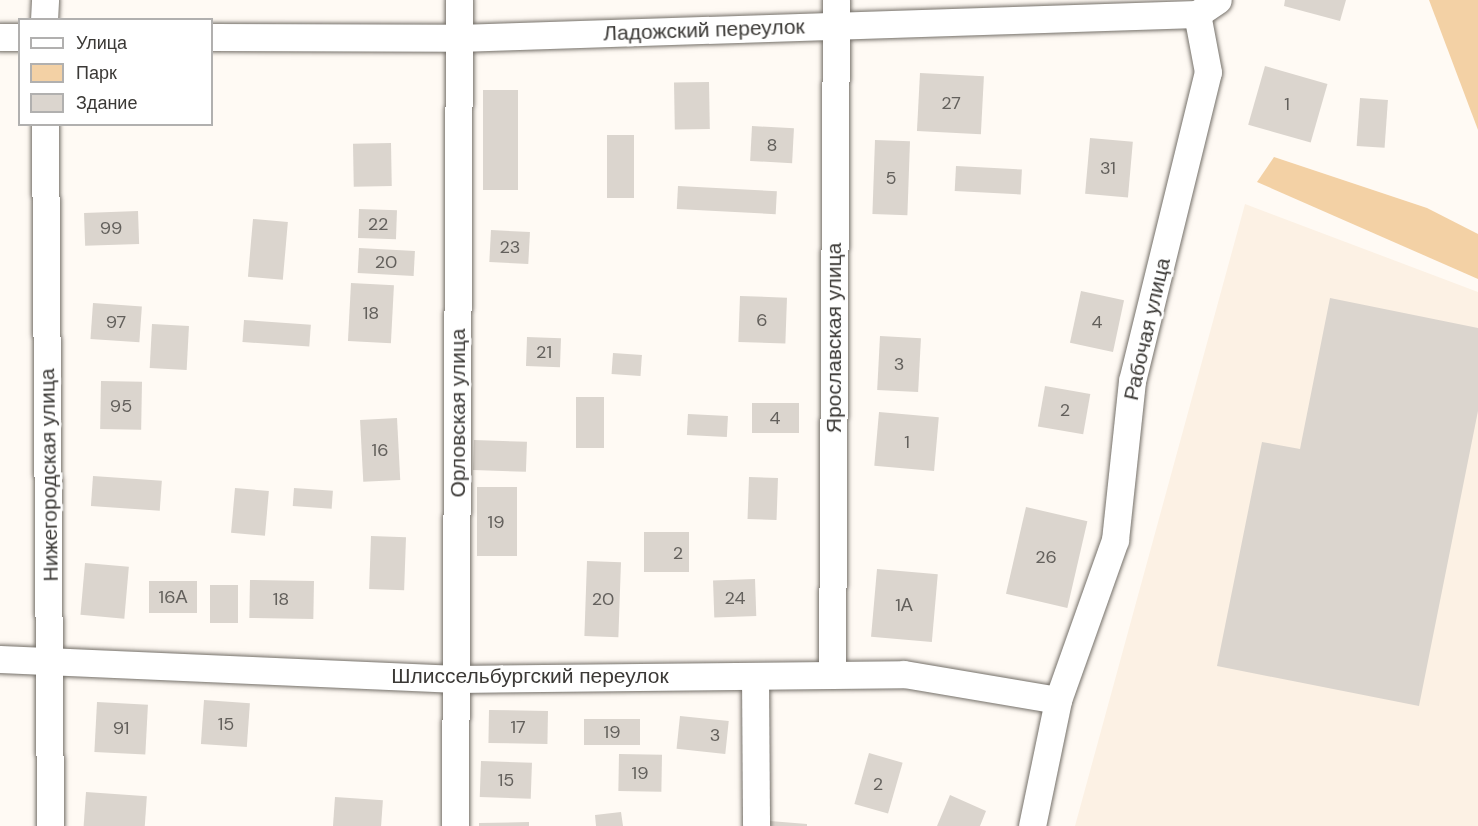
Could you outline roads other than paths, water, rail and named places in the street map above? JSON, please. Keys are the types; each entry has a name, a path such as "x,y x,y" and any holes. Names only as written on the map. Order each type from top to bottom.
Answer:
{"street":[{"path":"44,18 45,0"},
{"name":"Орловская улица","path":"455,826 458,679 459,0"},
{"name":"Ладожский переулок","path":"213,37 459,38 836,13 1207,7"},
{"name":"Рабочая улица","path":"1032,826 1058,700 1115,540 1132,381 1208,72 1207,7"},
{"name":"Ярославская улица","path":"832,675 836,13"},
{"path":"0,37 18,37"},
{"name":"Нижегородская улица","path":"45,126 51,661 50,826"},
{"name":"Шлиссельбургский переулок","path":"0,659 458,679 904,674 1058,700"},
{"path":"755,676 756,826"}]}
